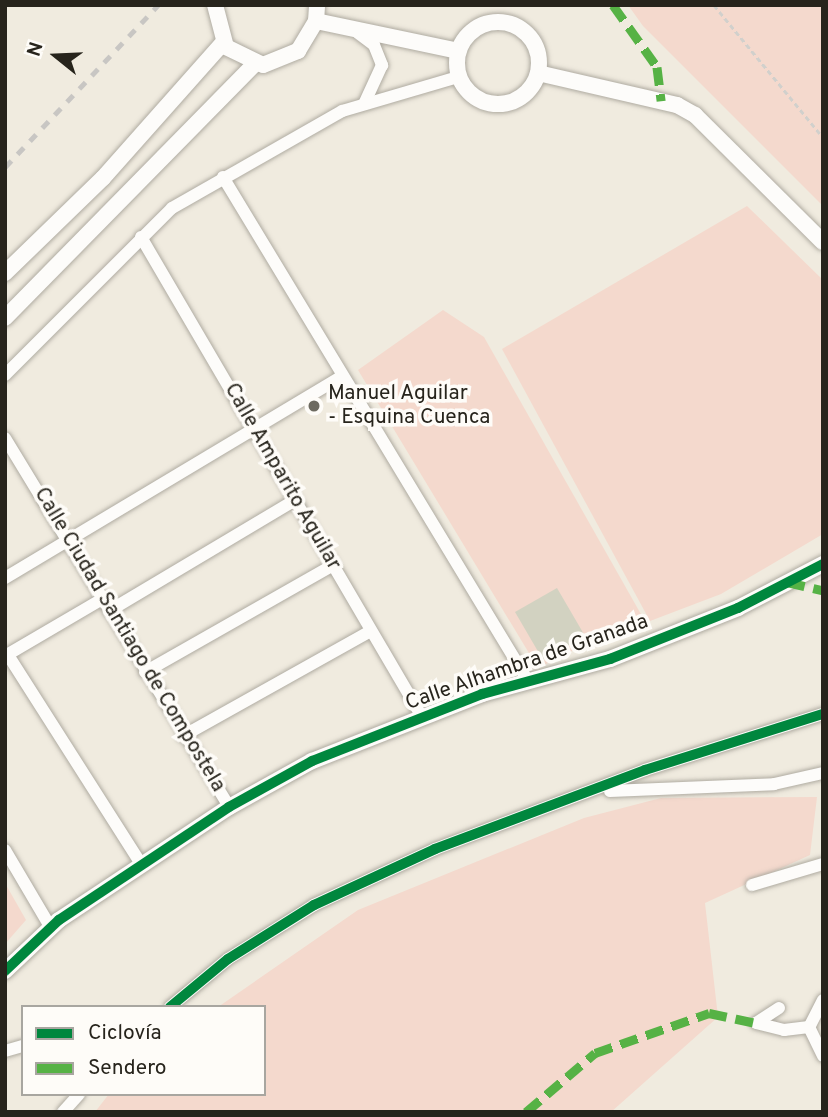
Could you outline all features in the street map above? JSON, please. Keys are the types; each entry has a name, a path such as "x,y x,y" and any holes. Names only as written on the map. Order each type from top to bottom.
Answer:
{"street":[{"path":"215,5 223,43 254,65"},
{"path":"5,318 254,65 299,51 316,13 358,33 374,45 382,65 365,103"},
{"path":"502,22 527,34 538,73 524,96 499,105 474,98 458,76 458,51 475,29 502,22"},
{"path":"358,33 458,51"},
{"path":"5,273 223,43"},
{"path":"538,73 695,115 823,242"},
{"path":"5,375 141,237 223,177 365,103 458,76"},
{"path":"223,177 341,377 528,681"},
{"name":"Calle Amparito Aguilar","path":"141,237 422,717"},
{"path":"5,578 341,377"},
{"name":"Calle Ciudad Santiago de Compostela","path":"5,438 70,538 145,672 229,807"},
{"path":"109,611 295,500"},
{"name":"Calle Alhambra de Granada","path":"5,971 51,928 141,864 229,807 313,761 422,717 528,681 636,649 738,608 823,564"},
{"path":"145,672 333,565"},
{"path":"102,598 7,655 141,864"},
{"path":"183,736 372,631"},
{"path":"172,1005 228,959 314,905 435,849 589,795 645,770 823,713"},
{"path":"589,795 639,786 774,784 823,773"},
{"path":"5,850 51,928"},
{"path":"752,885 823,864"},
{"path":"809,1027 823,1000"},
{"path":"779,1008 755,1023 784,1030 809,1027"},
{"path":"809,1027 823,1056"},
{"path":"62,1112 77,1096"}],"path":[{"path":"714,5 823,137"}],"shaded area":[{"path":"628,5 823,5 823,206 643,26"},
{"path":"747,206 823,280 823,534 721,594 650,621 502,349"},
{"path":"443,310 484,337 642,616 538,668 358,370"},
{"path":"817,797 810,855 705,903 718,1017 611,1112 95,1112 107,1096 266,1096 266,1005 221,1005 358,910 584,818 661,798"},
{"path":"5,883 26,920 5,944"}],"building":[{"path":"557,588 585,636 543,660 515,612"}],"railway":[{"path":"5,167 158,5"}],"marked path":[{"path":"613,5 657,67 661,101"},
{"path":"787,582 823,590"},
{"path":"526,1112 595,1053 709,1013 756,1023"}],"cycle path":[{"path":"5,971 59,920 229,807 312,761 482,694 610,659 738,608 823,564"},
{"path":"172,1005 228,959 314,905 435,849 645,770 823,714"}],"place":[{"name":"Manuel Aguilar - Esquina Cuenca","path":"314,406"}]}
